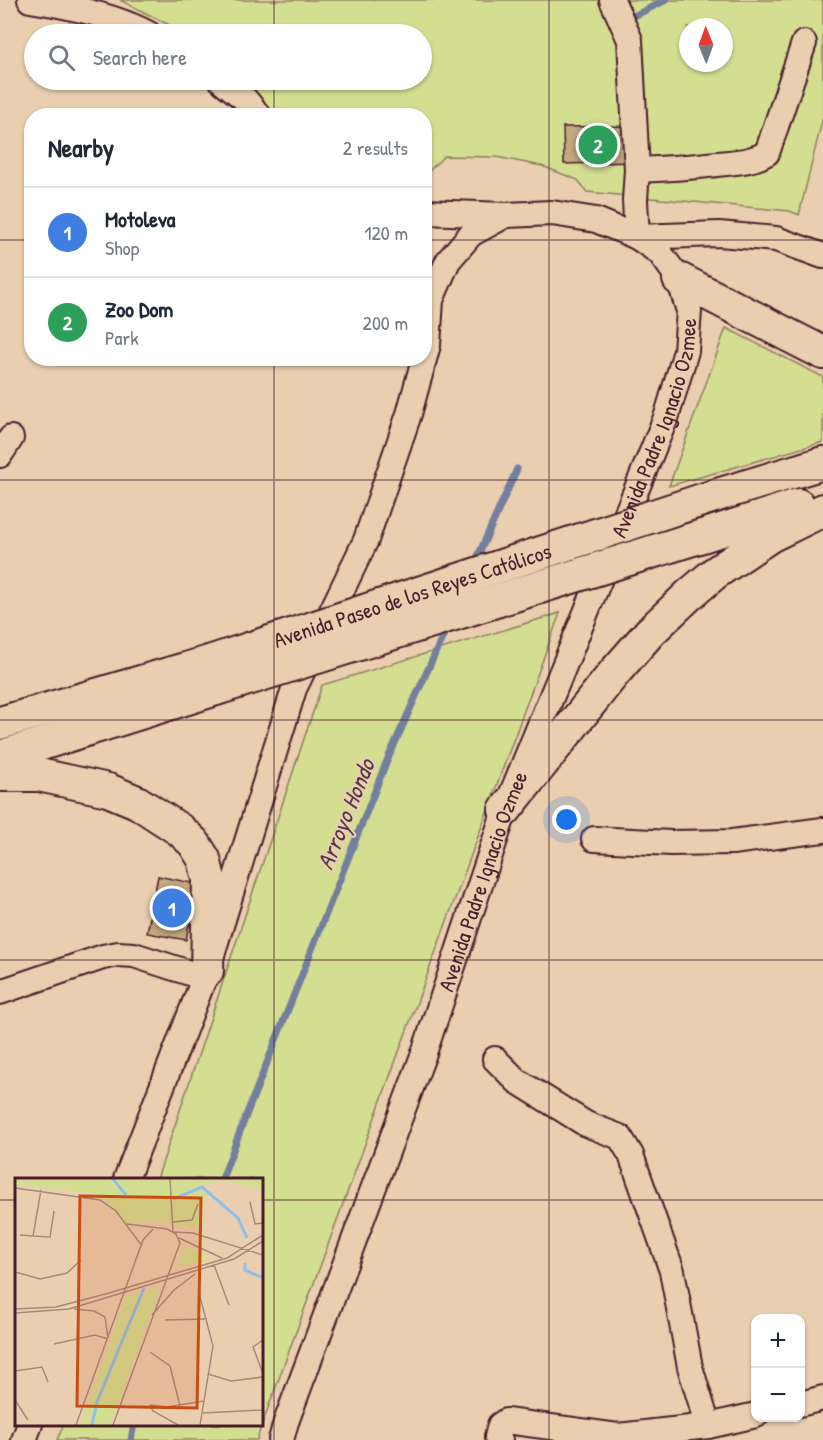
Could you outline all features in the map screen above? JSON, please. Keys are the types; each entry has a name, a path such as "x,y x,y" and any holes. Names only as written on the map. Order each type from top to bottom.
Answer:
{"main road":[{"path":"676,274 823,353"},
{"name":"Avenida Paseo de los Reyes Católicos","path":"0,757 212,676 714,496 823,463"},
{"name":"Avenida Paseo de los Reyes Católicos","path":"0,723 212,676 718,531 823,497"},
{"path":"505,810 614,674 650,632 689,595 714,573 770,536 823,510"},
{"path":"0,775 39,775 108,790 137,802 180,830 194,843 204,860 209,879 206,975"}],"street":[{"path":"30,0 64,5 127,24"},
{"path":"612,0 630,40 637,170 635,200 637,237 719,234 776,239 823,256"},
{"path":"637,170 744,161 767,153 804,43"},
{"path":"234,90 252,108"},
{"path":"432,212 506,214"},
{"name":"Avenida Padre Ignacio Ozmee","path":"281,1440 424,1053 505,810 667,415 686,351 689,311 676,274 660,254 637,237 596,220 552,213 506,214 471,234 448,261 432,298"},
{"path":"676,274 687,252 719,234"},
{"name":"Avenida Padre Ignacio Ozmee","path":"126,1178 206,975 294,689 366,540 410,414 421,366"},
{"path":"594,839 671,843 732,842 823,830"},
{"path":"0,992 118,954 135,955 206,975"},
{"path":"495,1059 517,1081 586,1124 620,1137 631,1155 672,1270 690,1367 708,1426"},
{"path":"805,1403 823,1398"},
{"path":"500,1440 497,1437 500,1425 506,1421 618,1436 708,1426 751,1415"},
{"path":"24,1440 30,1425"}],"green space":[{"path":"120,0 823,0 823,117 799,215 790,211 587,192 578,180 542,166 496,157 444,156 432,168 432,108 252,108 235,90 432,90 432,24 167,24"},
{"path":"726,328 823,377 823,442 669,486"},
{"path":"560,613 262,1425 262,1178 157,1178 322,685"},
{"path":"64,1425 262,1425 257,1440 57,1440"}],"building":[{"path":"632,126 633,162 564,164 563,127"},
{"path":"158,876 197,884 186,940 147,933"}],"waterway":[{"path":"632,17 666,0"},
{"name":"Arroyo Hondo","path":"474,565 517,469"},
{"name":"Arroyo Hondo","path":"222,1178 386,763 447,627"},
{"name":"Arroyo Hondo","path":"131,1440 134,1425"}],"place":[{"name":"Zoo Dom","path":"598,145"},
{"name":"Motoleva","path":"172,908"}]}
